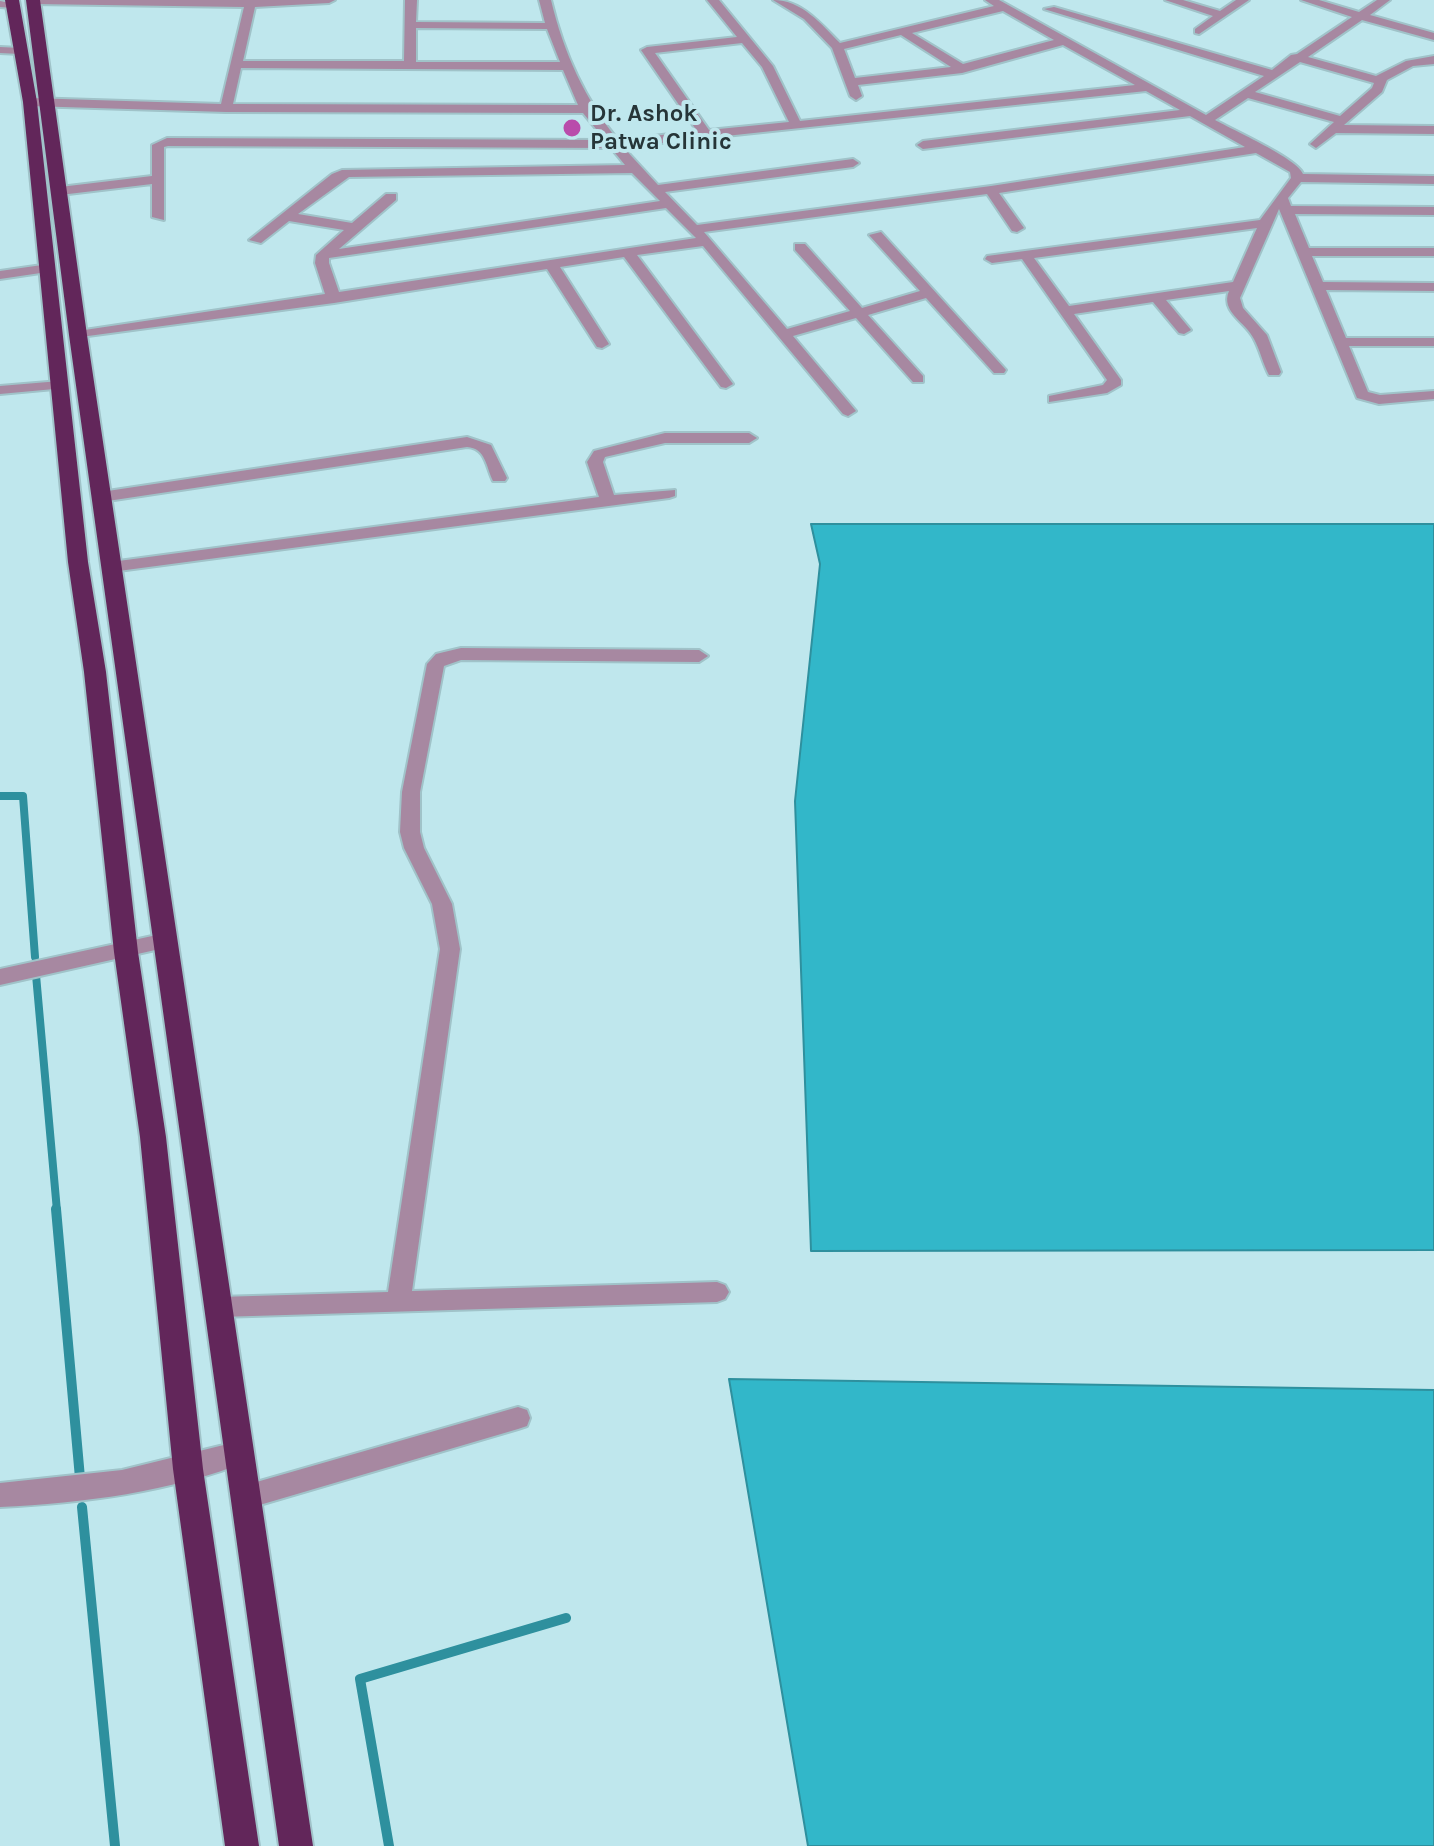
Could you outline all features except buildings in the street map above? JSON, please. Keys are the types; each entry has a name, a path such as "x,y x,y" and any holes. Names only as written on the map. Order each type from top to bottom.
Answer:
{"highway":[{"path":"18,2 10,50 38,102 49,268 78,562 95,672 126,952 153,1137 188,1469 242,1846"},
{"path":"18,2 60,191 101,497 296,1846"},
{"path":"78,562 110,560"}],"street":[{"path":"18,2 250,4 329,0"},
{"path":"410,64 411,0"},
{"path":"545,0 551,26 586,109 635,169 706,241 848,411"},
{"path":"713,0 767,66 796,124"},
{"path":"779,0 808,17 837,47 856,96"},
{"path":"991,0 1144,88 1208,119 1293,167 1297,178 1285,204 1267,223 1233,298 1234,306 1260,335 1274,372"},
{"path":"1032,22 1065,0"},
{"path":"1171,0 1221,15"},
{"path":"1199,31 1243,0"},
{"path":"1307,0 1434,37"},
{"path":"1208,119 1295,57 1384,0"},
{"path":"226,108 250,4"},
{"path":"837,47 1006,7"},
{"path":"1050,9 1271,74"},
{"path":"412,25 551,26"},
{"path":"902,31 962,69"},
{"path":"705,134 647,50 746,39"},
{"path":"852,82 962,69 1064,41"},
{"path":"1295,57 1368,79 1381,79 1405,65 1434,60"},
{"path":"237,64 567,66"},
{"path":"1316,144 1378,89 1381,79"},
{"path":"159,217 158,145 167,142 613,144 1144,88"},
{"path":"1244,93 1336,125 1434,130"},
{"path":"38,102 226,108 586,109"},
{"path":"923,145 1194,112"},
{"path":"694,229 991,190 1261,148"},
{"path":"654,189 853,163"},
{"path":"256,240 337,177 353,172 635,169"},
{"path":"1297,178 1434,180"},
{"path":"60,191 158,179"},
{"path":"991,190 1017,228"},
{"path":"334,299 322,263 323,255 391,197"},
{"path":"323,255 669,204"},
{"path":"1285,204 1434,211"},
{"path":"1285,204 1365,398 1379,400 1434,395"},
{"path":"286,216 356,228"},
{"path":"992,259 1267,223"},
{"path":"876,235 999,370"},
{"path":"78,335 706,241"},
{"path":"800,247 918,379"},
{"path":"627,252 726,384"},
{"path":"1303,252 1434,252"},
{"path":"1025,254 1113,377 1114,385 1096,392 1054,399"},
{"path":"552,266 602,344"},
{"path":"0,275 49,268"},
{"path":"1066,311 1239,285"},
{"path":"1319,286 1434,287"},
{"path":"782,335 929,293"},
{"path":"1157,298 1184,330"},
{"path":"1341,342 1434,342"},
{"path":"0,390 60,385"},
{"path":"608,501 595,462 599,454 665,438 749,438"},
{"path":"101,497 467,442 480,442 488,447 499,478"},
{"path":"110,560 669,493"},
{"path":"398,1302 450,949 442,904 414,848 410,832 411,792 436,664 442,658 461,654 699,656"},
{"path":"0,977 166,941"},
{"path":"219,1307 717,1292"},
{"path":"246,1497 518,1418"},
{"path":"0,1495 54,1491 188,1469 240,1453"}],"water":[{"path":"811,524 1434,524 1434,1250 811,1251 795,801 820,564"},
{"path":"729,1379 1434,1390 1434,1846 808,1846"}],"waterway":[{"path":"0,796 23,796 35,957"},
{"path":"36,975 57,1211"},
{"path":"56,1209 80,1478"},
{"path":"82,1507 115,1846"},
{"path":"389,1846 360,1679 566,1618"}],"place":[{"name":"Dr. Ashok Patwa Clinic","path":"572,128"}]}
